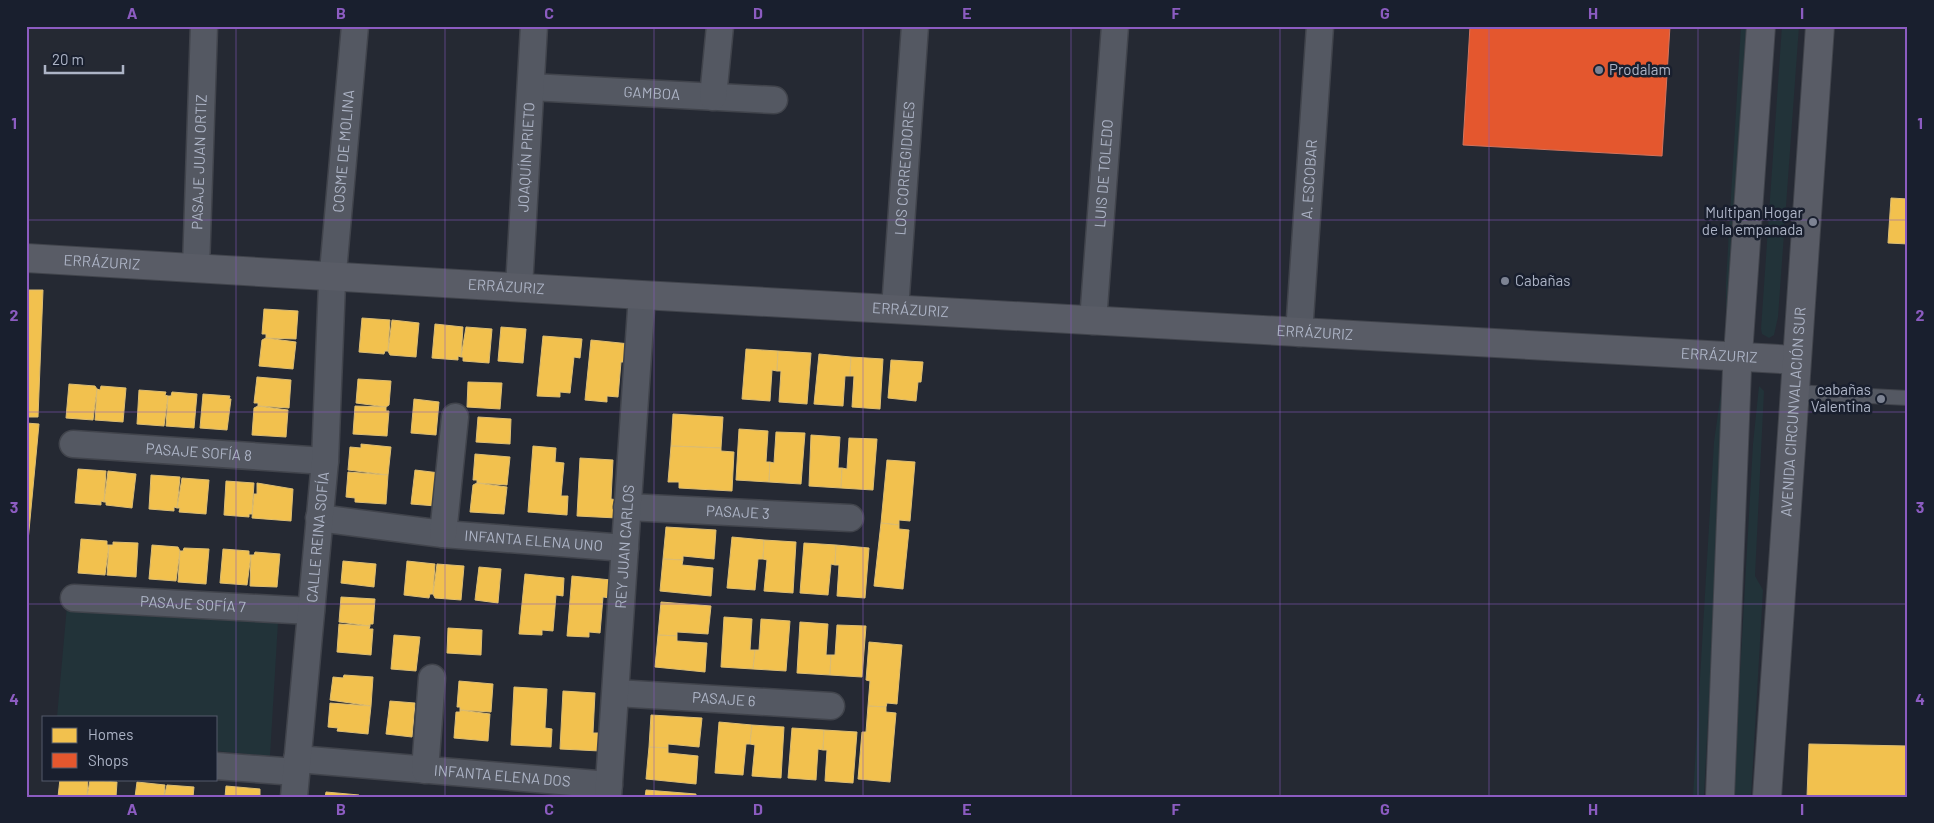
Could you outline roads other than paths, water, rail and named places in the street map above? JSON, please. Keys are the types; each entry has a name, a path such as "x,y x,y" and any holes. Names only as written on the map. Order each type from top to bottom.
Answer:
{"street":[{"name":"PASAJE JUAN ORTIZ","path":"196,268 204,26"},
{"name":"COSME DE MOLINA","path":"332,276 354,26"},
{"name":"JOAQUÍN PRIETO","path":"519,287 534,26"},
{"path":"714,97 720,26"},
{"name":"LOS CORREGIDORES","path":"895,309 915,26"},
{"name":"LUIS DE TOLEDO","path":"1093,321 1115,26"},
{"name":"A. ESCOBAR","path":"1300,333 1320,26"},
{"path":"1720,797 1739,355 1761,26"},
{"name":"AVENIDA CIRCUNVALACIÓN SUR","path":"1767,797 1820,26"},
{"name":"GAMBOA","path":"531,87 774,100"},
{"name":"ERRÁZURIZ","path":"26,258 1300,333 1739,355 1796,360"},
{"name":"CALLE REINA SOFÍA","path":"296,776 325,461 332,276"},
{"name":"REY JUAN CARLOS","path":"609,791 642,295"},
{"name":"INFANTA ELENA UNO","path":"443,534 455,417"},
{"name":"PASAJE SOFÍA 8","path":"73,444 325,461"},
{"name":"PASAJE 3","path":"627,506 850,518"},
{"name":"INFANTA ELENA UNO","path":"319,518 443,534 625,548"},
{"name":"PASAJE SOFÍA 7","path":"74,598 311,611"},
{"name":"INFANTA ELENA DOS","path":"425,770 432,678"},
{"name":"PASAJE 6","path":"616,693 831,706"},
{"name":"INFANTA ELENA DOS","path":"218,766 296,776 425,770 609,791"}],"lane":[{"path":"1794,392 1908,398"}],"place":[{"name":"Prodalam","path":"1599,70"},
{"name":"Multipan Hogar de la empanada","path":"1813,222"},
{"name":"Cabañas","path":"1505,281"},
{"name":"cabañas Valentina","path":"1881,399"}]}
